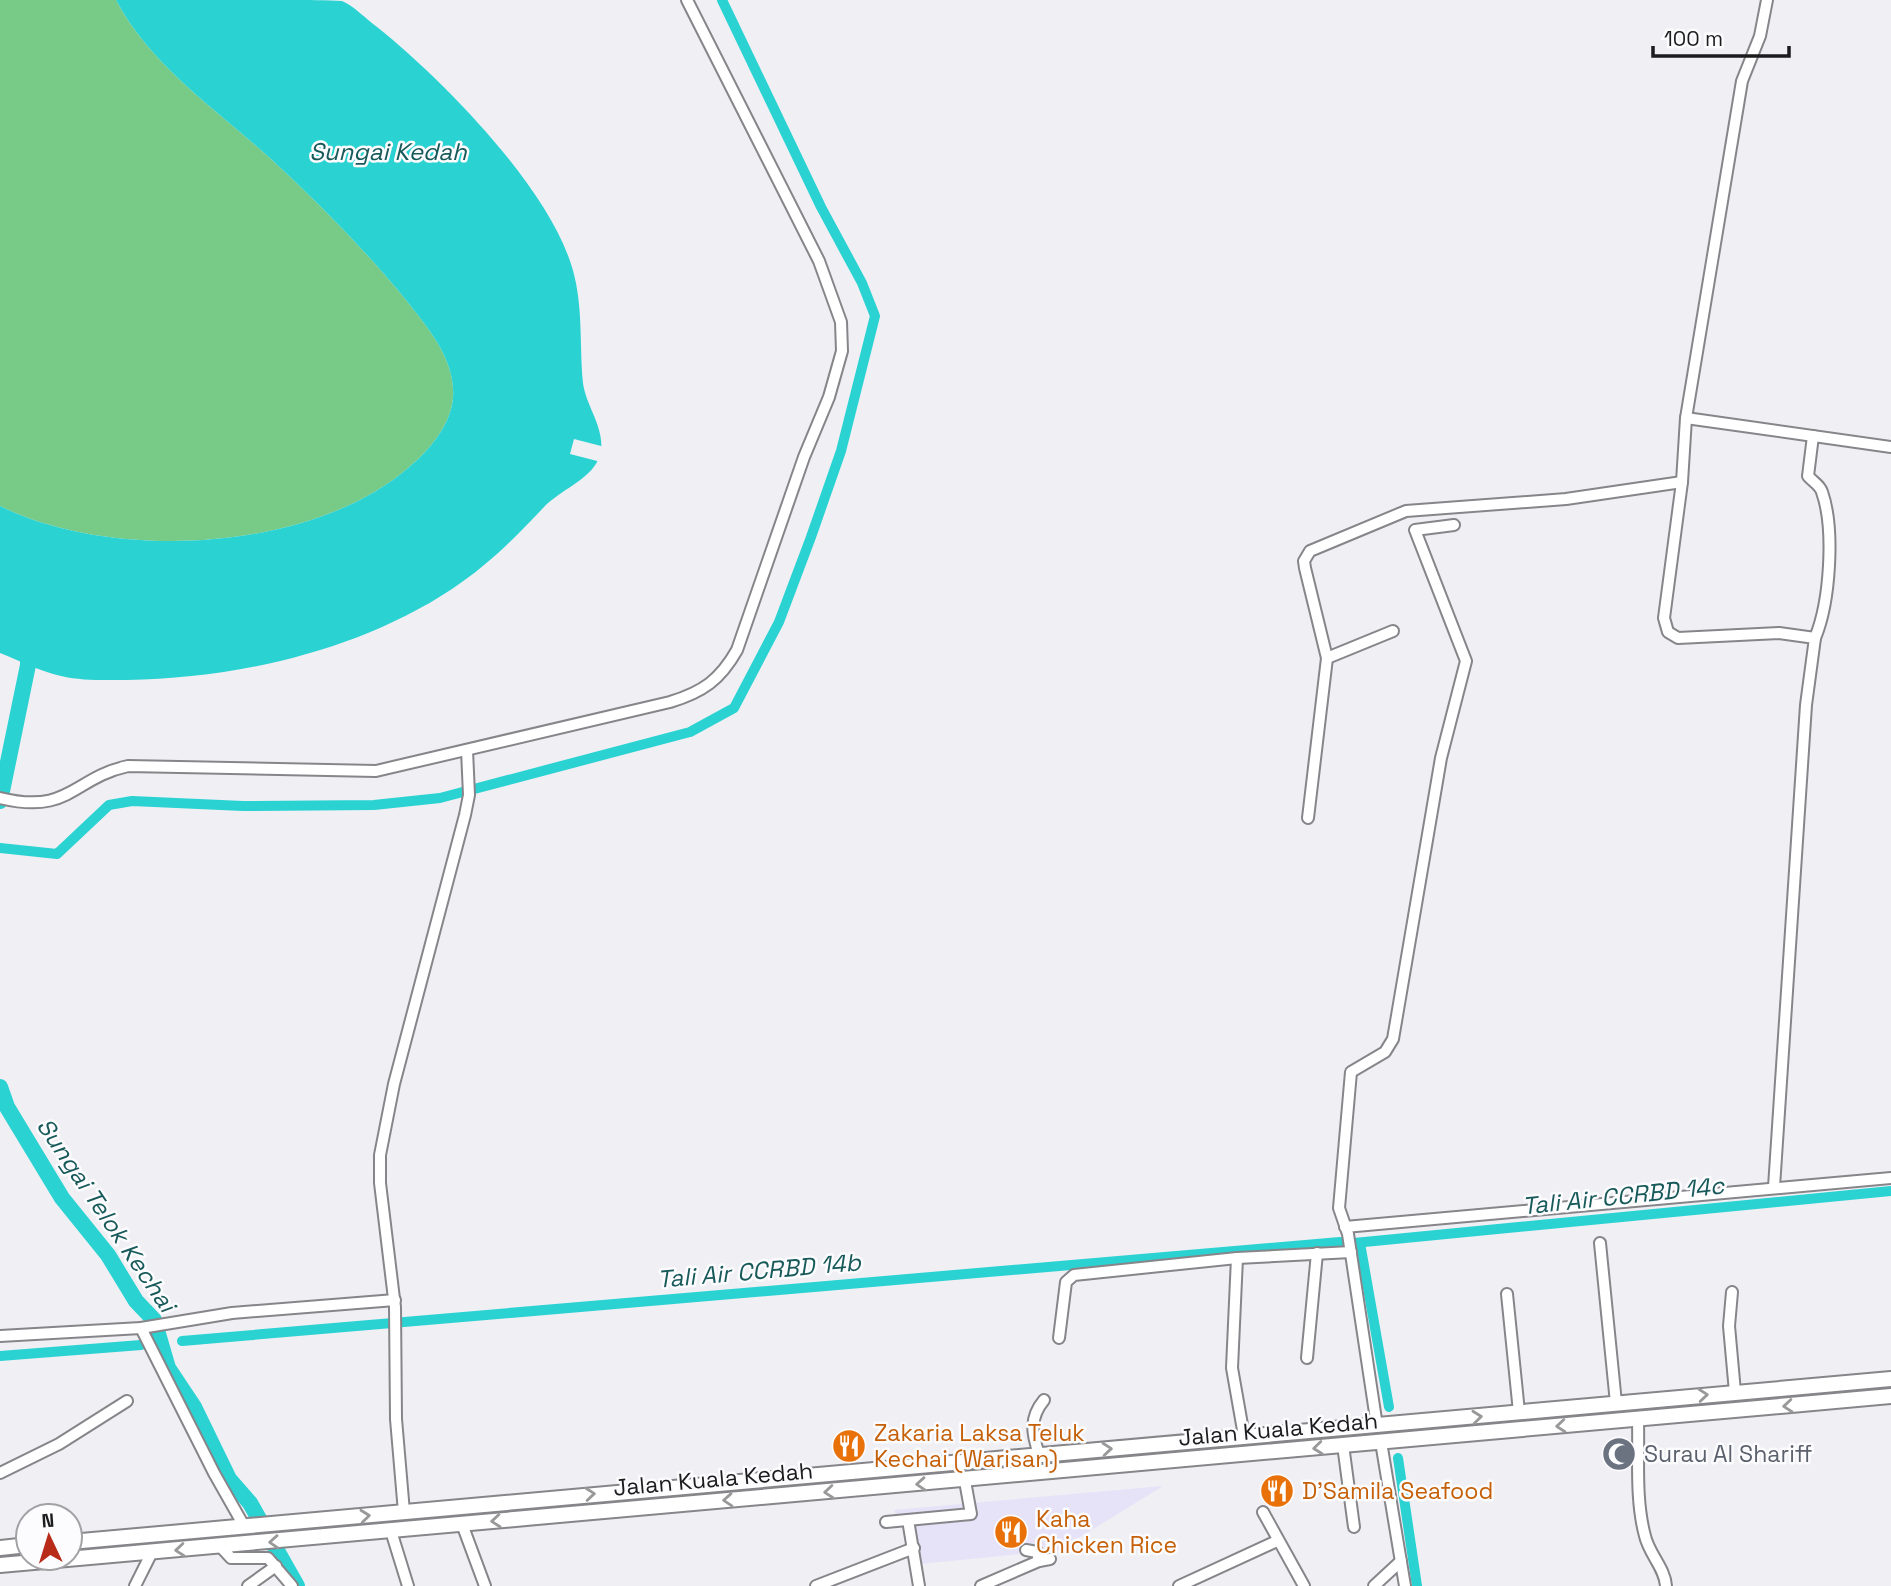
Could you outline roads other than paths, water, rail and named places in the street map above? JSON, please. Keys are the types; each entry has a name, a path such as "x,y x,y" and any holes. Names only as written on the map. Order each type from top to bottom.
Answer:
{"main road":[{"name":"Jalan Kuala Kedah","path":"84,1541 1891,1379"},
{"path":"1854,1382 1843,1385 1840,1393 1845,1399 1856,1400"},
{"name":"Jalan Kuala Kedah","path":"0,1565 965,1481 1891,1396"},
{"path":"793,1476 796,1495"},
{"path":"555,1497 564,1515"}],"street":[{"path":"6,799 55,801 113,769 128,765 363,772 467,750 688,696 715,681 737,650 838,368 841,322 833,293 687,0"},
{"path":"1767,0 1760,36 1742,81 1686,418 1682,482 1664,610 1668,632 1678,638 1779,632 1815,638"},
{"path":"1686,418 1891,447"},
{"path":"1774,1187 1805,719 1815,638 1824,611 1828,535 1821,489 1808,477 1813,436"},
{"path":"1308,818 1327,658 1304,561 1315,547 1406,511 1566,499 1682,482"},
{"path":"1380,1426 1347,1230 1339,1208 1351,1072 1385,1052 1393,1039 1441,758 1466,661 1415,530 1454,524"},
{"path":"1327,658 1393,631"},
{"path":"404,1512 396,1419 395,1304 382,1203 380,1155 394,1084 469,795 467,750"},
{"path":"1347,1230 1774,1187 1891,1178"},
{"path":"1600,1243 1616,1403"},
{"path":"1059,1338 1065,1288 1071,1276 1350,1249"},
{"path":"1307,1358 1317,1253"},
{"path":"1237,1258 1232,1368 1244,1436"},
{"path":"1732,1292 1730,1326 1735,1392"},
{"path":"1507,1294 1519,1412"},
{"path":"0,1336 146,1327 232,1313 395,1304"},
{"path":"146,1327 214,1473 246,1526"},
{"path":"1039,1454 1032,1427 1037,1409 1044,1400"},
{"path":"0,1473 59,1444 127,1401"},
{"path":"1639,1419 1643,1529 1649,1550 1663,1573 1667,1586"},
{"path":"1383,1442 1405,1586"},
{"path":"1343,1445 1353,1498 1354,1527"},
{"path":"886,1522 971,1514 965,1481"},
{"path":"1263,1512 1304,1586"},
{"path":"908,1520 919,1586"},
{"path":"462,1524 485,1586"},
{"path":"391,1531 408,1586"},
{"path":"1179,1586 1277,1541"},
{"path":"220,1546 230,1558 266,1557 292,1586"},
{"path":"816,1586 914,1548"},
{"path":"981,1586 1045,1560 1037,1552 1026,1550"},
{"path":"135,1586 152,1552"},
{"path":"1374,1586 1401,1561"},
{"path":"248,1586 276,1566"}],"water":[{"name":"Sungai Kedah","path":"116,0 317,0 346,3 431,74 488,134 538,198 557,230 570,261 579,306 583,383 601,441 601,450 594,467 550,501 512,540 465,580 416,611 337,645 254,667 211,674 127,680 61,676 0,653 0,506 46,524 98,536 153,541 210,540 266,532 319,517 367,496 408,468 443,428 453,398 450,371 439,345 406,300 358,245 307,193 166,66 130,24"}],"waterway":[{"path":"0,848 57,854 109,805 132,801 243,806 374,805 440,798 690,732 734,708 779,622 811,537 841,451 875,316 862,283 821,207 722,0"},
{"name":"Sungai Telok Kechai","path":"0,801 28,665 28,645"},
{"name":"Sungai Telok Kechai","path":"0,1087 7,1107 62,1198 108,1255 136,1301 154,1320 168,1368 194,1407 229,1479 250,1503 297,1586"},
{"name":"Tali Air CCRBD 14c","path":"1354,1243 1891,1191"},
{"name":"Tali Air CCRBD 14b","path":"182,1341 1340,1242"},
{"path":"1360,1243 1389,1407"},
{"name":"Tali Air CCRBD 14b","path":"0,1356 141,1345"},
{"path":"1398,1458 1417,1586"}],"place":[{"name":"Zakaria Laksa Teluk Kechai (Warisan)","path":"849,1446"},
{"name":"Surau Al Shariff","path":"1619,1454"},
{"name":"D'Samila Seafood","path":"1277,1491"},
{"name":"Kaha Chicken Rice","path":"1011,1532"}]}
